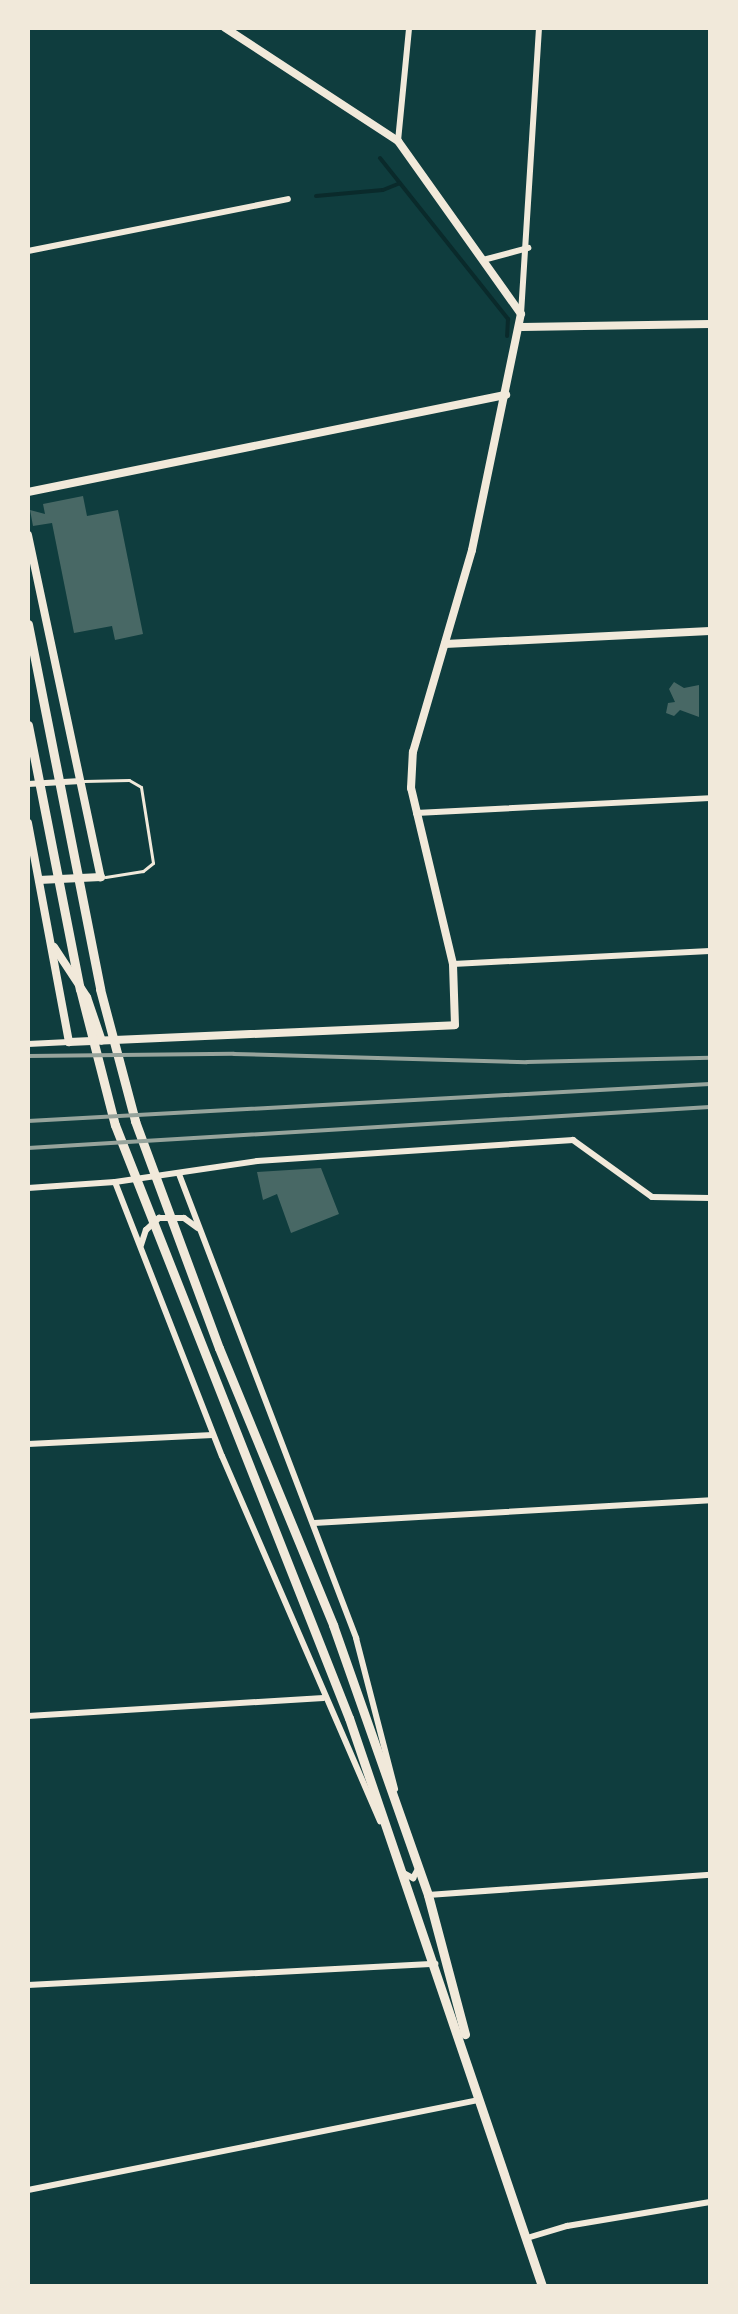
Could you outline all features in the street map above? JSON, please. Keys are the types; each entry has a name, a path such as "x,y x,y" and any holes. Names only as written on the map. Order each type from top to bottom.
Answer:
{"main road":[{"path":"28,624 118,1066 219,1348 333,1625 428,1895 456,1989 471,2068"},
{"path":"28,725 99,1070 141,1196 327,1660 471,2068 542,2286"}],"street":[{"path":"225,28 398,141 521,314"},
{"path":"398,141 409,28"},
{"path":"28,1044 455,1025 453,964 411,788 413,752 445,644 522,327 539,28"},
{"path":"28,251 288,199"},
{"path":"483,260 528,248"},
{"path":"522,327 710,324"},
{"path":"28,492 506,395"},
{"path":"28,535 101,877 39,880"},
{"path":"445,644 710,631"},
{"path":"28,784 81,781"},
{"path":"416,813 710,798"},
{"path":"28,823 69,1042"},
{"path":"50,939 87,997 102,1041"},
{"path":"453,964 710,951"},
{"path":"28,1188 115,1182 257,1161 573,1140 652,1197 710,1198"},
{"path":"179,1174 314,1523 375,1702 403,1824"},
{"path":"115,1182 213,1435 323,1698 394,1851"},
{"path":"143,1254 146,1230 159,1218 184,1218 201,1231"},
{"path":"28,1444 213,1435"},
{"path":"314,1523 710,1500"},
{"path":"28,1716 323,1698"},
{"path":"402,1872 413,1878 418,1867"},
{"path":"428,1895 710,1875"},
{"path":"28,1985 435,1964"},
{"path":"28,2190 481,2100"},
{"path":"527,2238 567,2226 710,2202"}],"lane":[{"path":"81,781 129,780 141,787 153,863 143,871 101,877"}],"building":[{"path":"83,496 87,516 118,510 143,634 115,640 112,626 74,633 52,523 33,526 30,510 45,514 43,504"},
{"path":"674,682 684,688 699,685 699,717 680,710 674,716 666,713 668,703 675,702 669,689"},
{"path":"321,1168 339,1214 291,1233 277,1194 263,1200 257,1172"}],"waterway":[{"path":"380,158 508,319 507,336"},
{"path":"316,196 383,190 400,183"}],"railway":[{"path":"28,1056 234,1054 527,1062 710,1058"},
{"path":"28,1121 710,1084"},
{"path":"28,1148 710,1107"}]}
